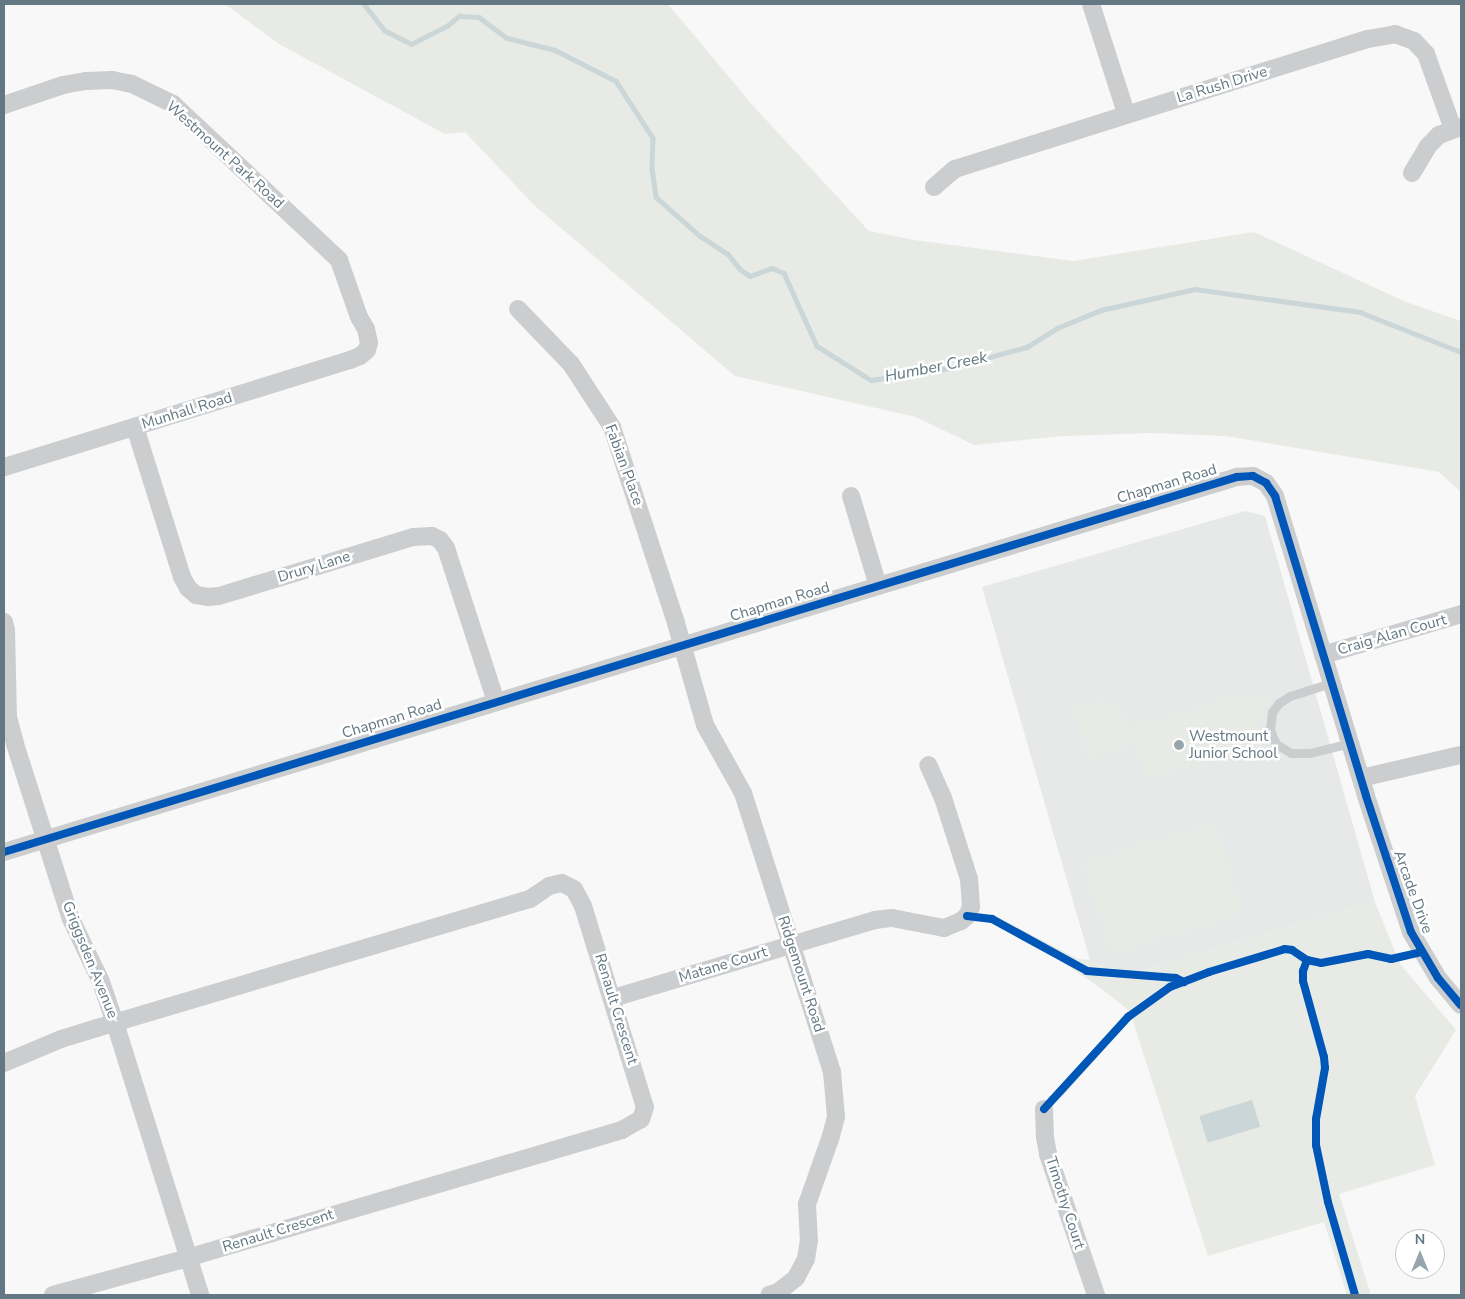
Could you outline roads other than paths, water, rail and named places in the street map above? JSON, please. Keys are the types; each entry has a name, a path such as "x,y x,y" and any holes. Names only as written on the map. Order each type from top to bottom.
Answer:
{"street":[{"path":"1091,4 1126,113"},
{"name":"La Rush Drive","path":"934,186 955,169 1126,113 1368,39 1395,34 1414,41 1426,54 1457,128"},
{"name":"Westmount Park Road","path":"4,105 63,85 104,80 132,84 173,104 339,260 359,317 366,328 368,350"},
{"path":"1412,173 1428,146 1439,135 1457,128"},
{"name":"Fabian Place","path":"518,309 571,364 612,427 682,647"},
{"name":"Munhall Road","path":"4,467 350,360 368,350"},
{"name":"Drury Lane","path":"135,427 182,578 188,588 196,595 218,596 413,536 432,536 440,540 446,548 496,702"},
{"name":"Chapman Road","path":"4,852 44,838 682,647 1237,477 1253,476 1266,483 1275,496 1361,778"},
{"path":"851,496 878,586"},
{"name":"Craig Alan Court","path":"1323,655 1461,614"},
{"name":"Griggsden Avenue","path":"4,622 6,630 5,664 8,717 44,838 71,919 101,982 115,1023 200,1295"},
{"name":"Ridgemount Road","path":"682,647 705,725 743,793 832,1072 836,1117 807,1204 808,1240 806,1259 796,1278 778,1292 769,1295"},
{"path":"1361,778 1461,755"},
{"name":"Matane Court","path":"613,998 874,920 892,918 944,928 961,921 967,916 972,899 969,879 943,798 928,765"},
{"name":"Arcade Drive","path":"1361,778 1411,932 1438,978 1461,1005"},
{"name":"Renault Crescent","path":"4,1063 61,1039 530,899 541,890 556,883 567,884 578,895 613,998 645,1107 641,1118 622,1130 188,1258 53,1295"},
{"name":"Timothy Court","path":"1044,1109 1044,1137 1048,1154 1096,1295"}],"lane":[{"path":"1331,683 1290,696 1279,703 1272,712 1270,730 1276,744 1291,753 1310,753 1350,743"}],"waterway":[{"name":"Humber Creek","path":"364,4 384,30 411,44 447,26 459,16 479,17 507,38 555,50 616,81 653,138 652,168 656,197 700,236 728,254 740,269 750,276 772,268 784,273 817,346 871,380 949,368 1027,347 1057,328 1101,310 1195,289 1360,312 1461,352"}],"place":[{"name":"Westmount Junior School","path":"1179,745"}]}
